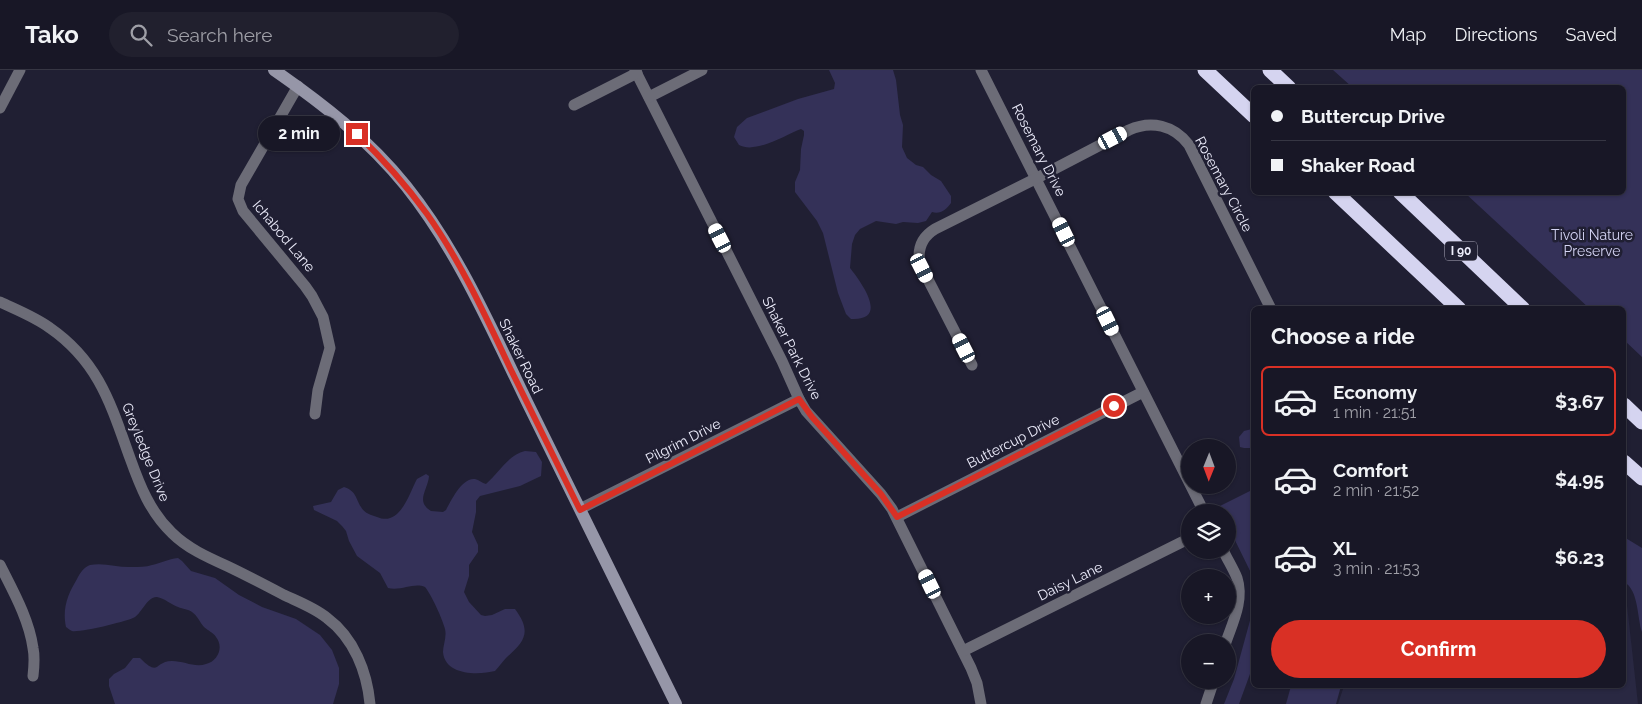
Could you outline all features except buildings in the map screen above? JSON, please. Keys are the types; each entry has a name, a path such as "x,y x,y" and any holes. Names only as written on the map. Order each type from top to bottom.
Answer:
{"highway":[{"path":"1205,70 1251,113"},
{"path":"1270,70 1286,85"},
{"path":"1338,195 1456,306"},
{"name":"I 90","path":"1403,195 1520,306"},
{"path":"1626,464 1642,478"}],"main road":[{"name":"Shaker Road","path":"274,70 329,109 364,140 428,215 467,281 676,704"}],"street":[{"path":"0,108 20,70"},
{"path":"649,97 702,70"},
{"name":"Rosemary Drive","path":"981,70 1200,504"},
{"path":"574,105 636,72"},
{"name":"Shaker Park Drive","path":"636,72 782,361 799,399 812,417 881,494 897,517 963,651 977,683 981,704"},
{"name":"Ichabod Lane","path":"298,86 240,185 238,199 243,212 305,286 323,317 330,348 318,390 315,414"},
{"name":"Rosemary Circle","path":"972,364 920,264 920,246 926,236 935,229 1134,128 1146,125 1159,125 1176,132 1192,150 1270,306"},
{"name":"Greyledge Drive","path":"0,302 52,329 72,346 89,365 106,395 144,494 164,526 194,550 313,609 334,624 356,653 365,676 370,704"},
{"name":"Buttercup Drive","path":"897,517 1143,392"},
{"name":"Pilgrim Drive","path":"580,510 799,399"},
{"name":"Daisy Lane","path":"963,651 1181,542"},
{"path":"1228,559 1236,576 1240,595 1229,634"},
{"path":"0,565 12,587 29,632 34,651 33,676"},
{"path":"1206,704 1211,689"}],"shaded area":[{"path":"1626,596 1638,704 1338,704 1343,688 1626,688"}],"green space":[{"path":"829,70 893,70 903,125 902,147 907,158 916,165 923,167 941,181 951,196 951,203 943,211 932,212 926,221 896,224 876,221 860,229 855,235 852,244 850,268 865,291 871,307 869,314 863,318 851,319 846,314 838,293 823,233 817,221 795,192 795,182 800,170 804,131 801,129 770,143 754,147 739,145 734,137 737,127 747,118 798,99 834,89 835,83"},
{"name":"Tivoli Nature Preserve","path":"1333,70 1642,70 1642,357 1626,342 1626,306 1587,306 1467,195 1626,195 1626,85 1350,85"},
{"path":"1251,429 1251,448 1240,447 1239,437 1244,431"},
{"path":"525,451 536,452 542,462 541,476 520,486 480,496 476,501 472,532 478,545 478,552 469,565 469,576 464,592 469,602 481,615 492,615 505,609 515,609 525,630 524,636 518,646 495,671 472,673 456,670 445,660 443,652 446,635 445,629 425,587 417,585 393,589 388,588 380,573 357,556 342,526 337,521 314,510 313,506 331,502 338,490 344,487 353,492 362,509 385,519 398,513 407,500 417,479 426,474 429,476 423,499 424,503 431,511 443,512 461,486 470,479 486,484 509,460"},
{"path":"1251,490 1251,573 1236,542 1236,504 1224,504"},
{"path":"1626,538 1642,548 1642,632 1637,605 1629,586 1626,584"},
{"path":"178,558 191,571 215,578 239,595 262,607 296,619 320,635 332,650 339,668 339,684 333,704 115,704 109,686 109,679 125,668 133,658 140,658 154,668 162,663 172,661 202,665 217,657 220,645 196,615 189,610 157,597 151,599 138,615 131,619 93,629 72,631 66,627 65,620 67,601 71,590 81,572 90,565 142,567"},
{"path":"1251,617 1251,671 1239,704 1224,704 1230,689 1236,689 1236,672"},
{"path":"1290,688 1340,688 1336,704 1286,704"}],"route":[{"path":"357,134 384,160 406,186 448,246 486,318 580,510 799,399 806,411 881,494 897,517 1114,406"}]}
